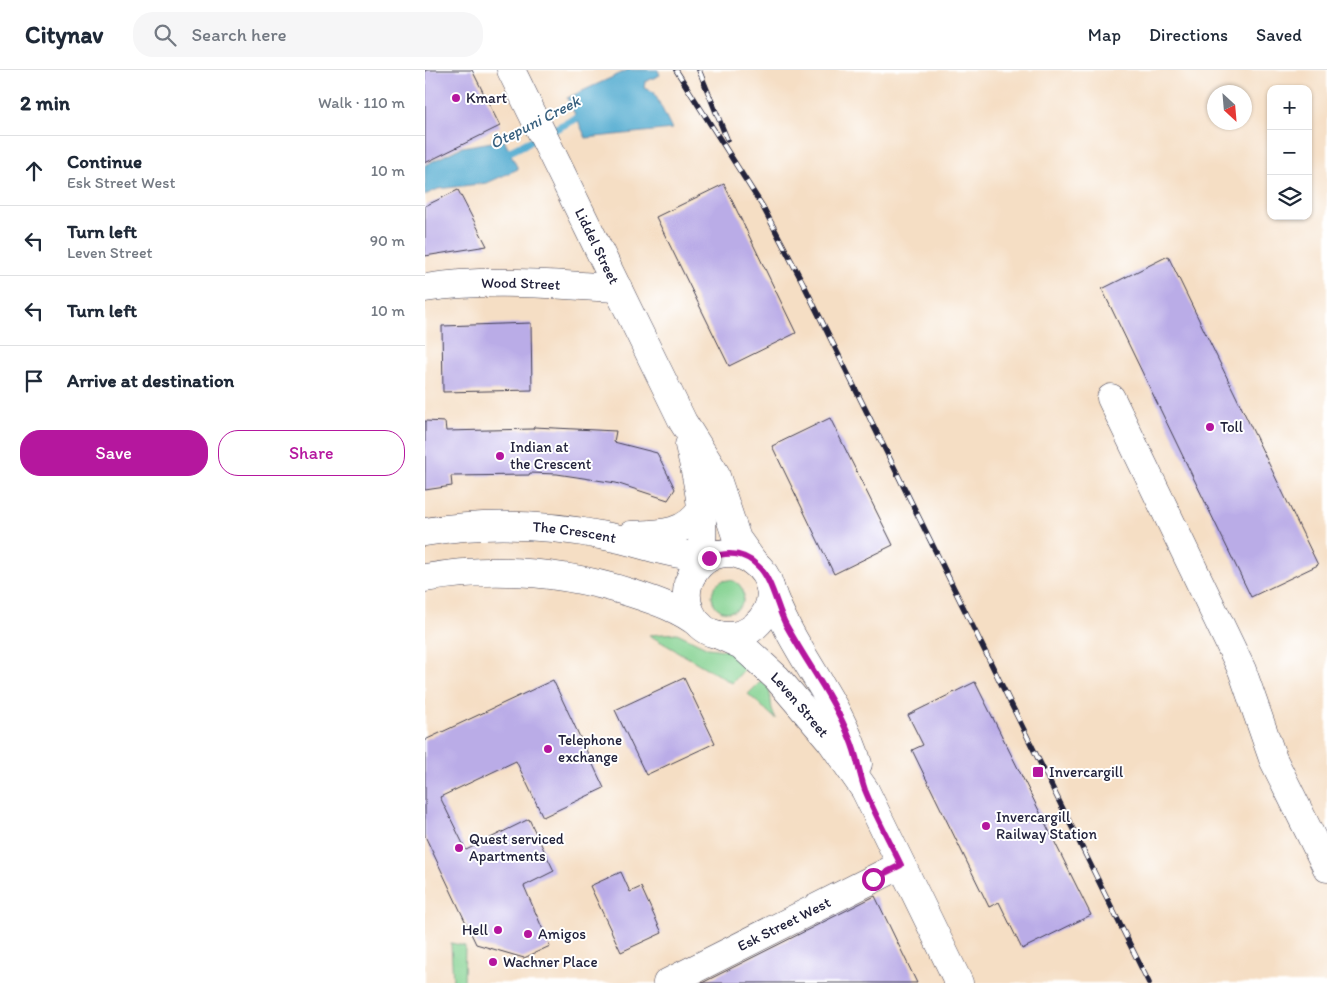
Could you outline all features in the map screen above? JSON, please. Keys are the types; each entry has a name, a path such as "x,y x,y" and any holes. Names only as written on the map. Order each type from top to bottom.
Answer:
{"street":[{"name":"Liddel Street","path":"511,70 683,422 715,472 737,539 752,560"},
{"name":"Wood Street","path":"425,288 479,283 530,283 618,288"},
{"path":"1111,398 1242,670 1273,759 1327,868"},
{"name":"Liddel Street","path":"683,422 699,483 702,544 710,555"},
{"path":"605,536 673,531 692,521 701,509"},
{"name":"The Crescent","path":"425,532 473,526 521,525 605,536 678,556 710,555"},
{"path":"425,578 498,571 535,573 592,582 652,600 682,612 709,630 741,634 761,621 767,610 770,587 760,567 752,560 731,553 710,555 699,564 688,583 688,606 709,630"},
{"name":"Leven Street","path":"770,587 786,624 819,679 850,739 865,790 959,983"},
{"name":"Leven Street","path":"709,630 741,645 777,678 830,740 865,790"},
{"name":"Esk Street West","path":"667,983 901,865"}],"green space":[{"path":"728,580 740,584 744,596 740,608 728,612 716,608 712,596 716,584"},
{"path":"677,633 708,648 733,651 750,663 732,683 649,635"},
{"path":"761,681 769,687 772,709 776,719 748,694"},
{"path":"451,943 465,946 464,983 453,983"}],"water":[{"path":"628,70 658,70 660,75 645,82 644,88 654,92 672,129 586,138 567,98"},
{"path":"504,140 518,169 487,183 438,189 425,195 425,165 462,147"}],"building":[{"name":"Kmart","path":"425,70 472,70 500,126 425,163"},
{"path":"724,184 796,333 729,366 656,217"},
{"path":"458,190 487,246 425,256 425,206"},
{"name":"Toll","path":"1168,256 1318,565 1251,597 1102,289"},
{"path":"531,323 532,390 443,392 442,326"},
{"path":"830,418 893,545 834,574 772,446"},
{"path":"425,421 445,422 446,431 533,429 534,427 616,431 614,442 657,453 675,489 668,500 616,483 557,474 530,473 529,475 451,476 452,486 425,490"},
{"path":"684,678 715,743 646,775 615,710"},
{"path":"553,680 604,788 543,817 516,761 440,797 466,850 529,819 554,871 524,886 550,946 524,958 476,944 425,836 425,740"},
{"name":"Invercargill Railway Station","path":"975,682 1091,915 1022,949 999,902 989,907 912,750 923,745 908,715"},
{"path":"621,872 630,892 641,887 662,933 621,952 590,886"},
{"path":"875,896 917,983 702,983"}],"waterway":[{"name":"Ōtepuni Creek","path":"501,156 585,114"}],"railway":[{"path":"676,70 763,207 803,283 1149,983"},
{"path":"699,70 727,139"}],"place":[{"name":"Kmart","path":"456,98"},
{"name":"Toll","path":"1210,427"},
{"name":"Indian at the Crescent","path":"500,456"},
{"name":"Telephone exchange","path":"548,749"},
{"name":"Invercargill","path":"1038,772"},
{"name":"Invercargill Railway Station","path":"986,826"},
{"name":"Quest serviced Apartments","path":"459,848"},
{"name":"Hell","path":"498,930"},
{"name":"Amigos","path":"528,934"},
{"name":"Wachner Place","path":"493,962"}],"route":[{"path":"709,558 731,553 742,555 760,567 767,577 775,604 835,707 850,739 865,790 901,865 873,879"}]}
